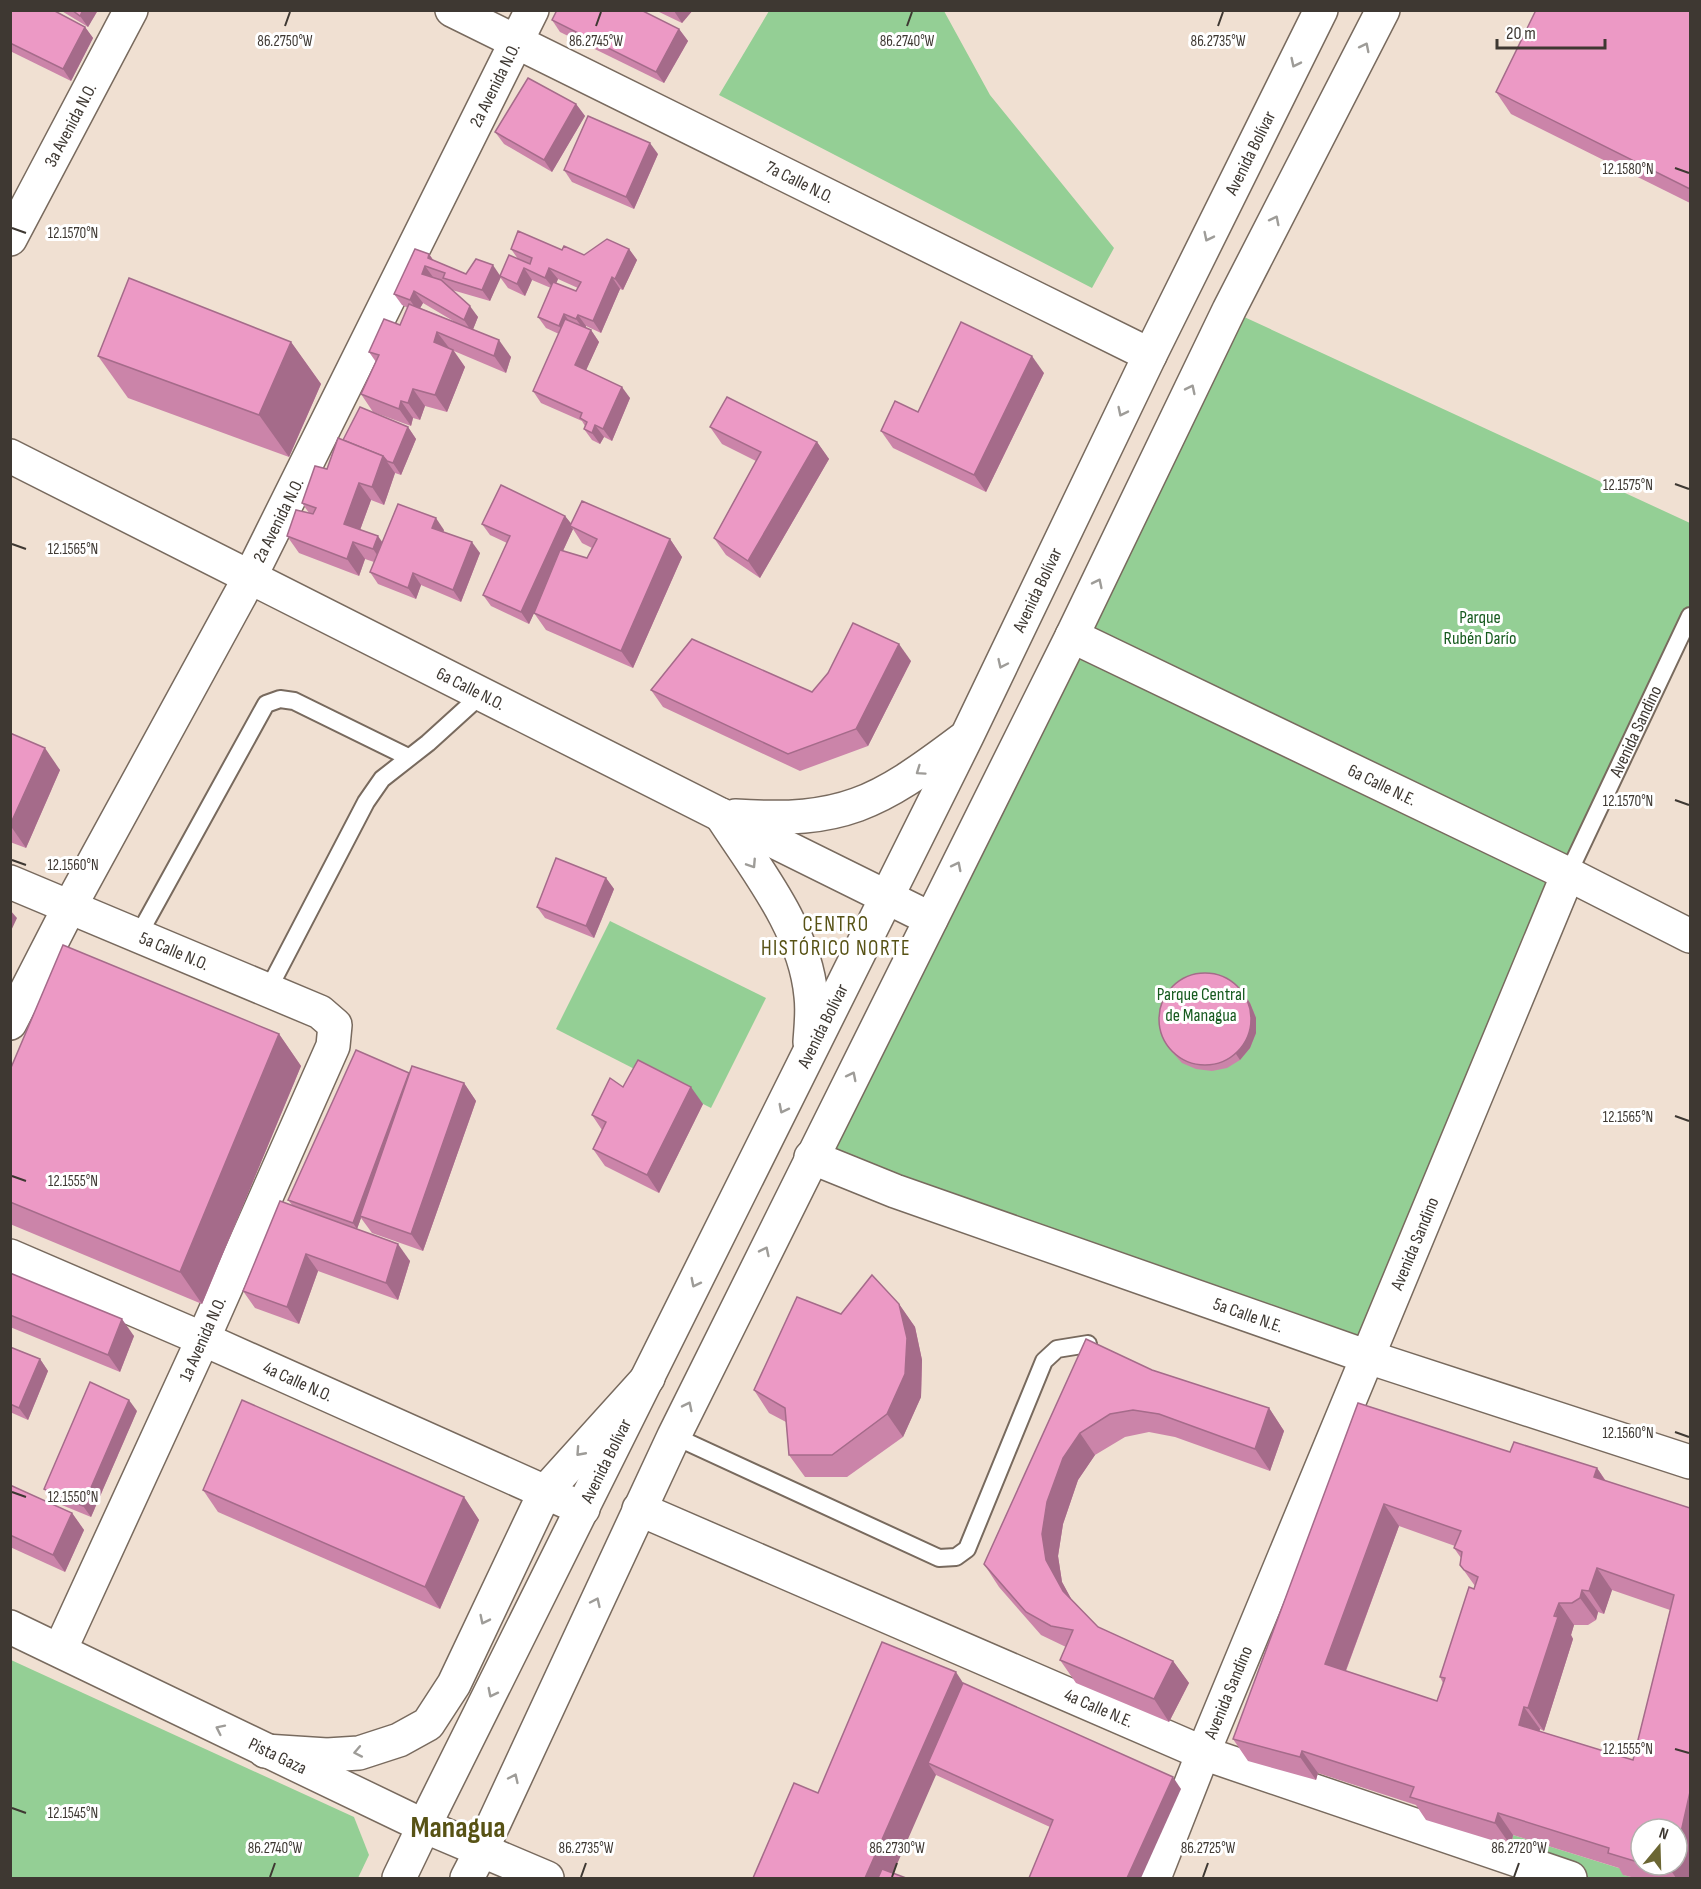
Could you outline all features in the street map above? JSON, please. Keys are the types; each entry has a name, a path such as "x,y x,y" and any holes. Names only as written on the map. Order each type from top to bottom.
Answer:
{"main road":[{"name":"3a Avenida N.O.","path":"10,239 131,10"},
{"name":"7a Calle N.O.","path":"452,10 1150,355"},
{"name":"2a Avenida N.O.","path":"10,1023 69,908 250,577 532,10"},
{"name":"Avenida Bolívar","path":"399,1878 967,736 1150,355 1321,10"},
{"path":"474,1864 674,1436 1072,636 1229,309 1383,10"},
{"name":"6a Calle N.O.","path":"10,456 931,919"},
{"name":"6a Calle N.E.","path":"1072,636 1568,874 1690,936"},
{"path":"721,815 777,819 819,816 846,810 875,799 902,784 967,736"},
{"path":"721,815 770,891 796,944 811,995 809,1056"},
{"name":"Avenida Sandino","path":"1154,1878 1203,1753 1568,874"},
{"name":"5a Calle N.O.","path":"10,882 320,1012 334,1025"},
{"name":"1a Avenida N.O.","path":"60,1650 203,1339 333,1046 334,1025"},
{"name":"5a Calle N.E.","path":"811,1157 895,1191 1368,1357 1690,1462"},
{"name":"4a Calle N.O.","path":"10,1256 203,1339 583,1509"},
{"path":"265,1751 327,1755 359,1753 399,1740 428,1724 454,1684 545,1492 648,1378"},
{"name":"4a Calle N.E.","path":"639,1509 1203,1753 1570,1878"},
{"name":"Pista Gaza","path":"10,1627 424,1826 474,1864 547,1878"}],"lane":[{"name":"Avenida Sandino","path":"1568,874 1690,616"},
{"path":"268,990 366,802 382,779 482,694"},
{"path":"138,936 266,704 280,699 294,700 408,757"},
{"path":"674,1436 939,1558 956,1557 967,1549 1044,1361 1057,1349 1088,1344"}],"green space":[{"path":"769,11 944,11 990,95 1114,248 1092,288 719,95"},
{"name":"Parque Central de Managua","path":"1229,310 1690,523 1690,616 1568,874 1368,1357 811,1157"},
{"path":"610,921 766,998 711,1108 556,1029"},
{"path":"11,1660 354,1817 369,1855 358,1878 11,1878"},
{"path":"1513,1835 1625,1870 1624,1875 1635,1878 1570,1878 1511,1846"}],"building":[{"path":"10,10 53,10 85,27 63,69 10,43"},
{"path":"72,10 83,10 80,16"},
{"path":"557,10 641,10 679,29 656,72 552,20"},
{"path":"1536,10 1690,10 1690,189 1496,92"},
{"path":"528,78 576,104 544,160 495,132"},
{"path":"588,116 650,143 626,197 564,170"},
{"path":"518,231 562,250 564,246 584,255 607,239 629,249 615,279 612,277 593,321 578,315 576,319 564,314 559,326 538,317 553,282 576,291 581,282 549,268 545,278 524,268 517,284 500,276 509,255 530,264 532,258 511,249"},
{"path":"415,249 429,254 428,258 466,274 476,259 493,265 482,290 443,278 445,273 425,266 422,274 441,280 470,306 464,320 414,291 410,300 394,294"},
{"path":"129,278 291,342 259,415 98,356"},
{"path":"409,304 499,340 494,356 437,332 434,342 453,350 435,395 413,389 408,403 401,401 399,409 361,394 379,355 369,352 384,319 400,325"},
{"path":"565,319 591,330 575,365 622,387 603,429 595,425 592,433 584,429 587,422 580,418 582,413 533,391"},
{"path":"961,322 1032,356 974,475 881,431 895,401 918,412"},
{"path":"727,397 817,442 748,561 714,538 761,452 710,427"},
{"path":"360,407 408,427 393,463 387,461 383,456 343,440"},
{"path":"338,438 383,456 372,487 359,483 344,524 378,536 373,549 353,542 347,559 287,536 296,510 313,514 316,508 302,503 315,466 327,469"},
{"path":"501,485 565,516 521,612 483,595 510,536 482,524"},
{"path":"582,501 670,539 621,651 534,613 560,550 587,558 597,539 570,526"},
{"path":"398,504 436,518 432,528 472,542 453,590 413,573 408,588 370,572"},
{"path":"853,623 899,644 856,729 788,754 651,690 692,639 812,692 828,673"},
{"path":"10,733 45,748 10,825"},
{"path":"556,858 606,878 586,926 537,907"},
{"path":"63,945 279,1034 180,1272 10,1202 10,1070"},
{"path":"1205,973 1223,976 1238,986 1248,1001 1251,1019 1248,1037 1238,1052 1223,1062 1205,1065 1187,1062 1172,1052 1162,1037 1159,1019 1162,1001 1172,986 1187,976"},
{"path":"356,1050 409,1073 353,1223 288,1200"},
{"path":"638,1060 691,1087 647,1175 593,1149 606,1122 592,1115 610,1078 623,1087"},
{"path":"412,1066 464,1083 411,1234 360,1216"},
{"path":"280,1201 398,1244 386,1283 306,1254 287,1307 243,1291"},
{"path":"10,1273 122,1319 108,1355 10,1315"},
{"path":"872,1275 899,1304 907,1338 905,1374 887,1414 832,1455 789,1455 785,1408 754,1390 797,1297 841,1314"},
{"path":"1086,1339 1152,1370 1269,1408 1255,1449 1159,1414 1133,1410 1110,1414 1080,1433 1063,1458 1047,1502 1042,1534 1046,1560 1063,1591 1098,1627 1173,1661 1154,1699 1060,1660 1073,1630 1051,1626 1026,1612 984,1564"},
{"path":"10,1347 40,1359 19,1408 10,1404"},
{"path":"90,1382 129,1400 83,1506 44,1489"},
{"path":"242,1400 464,1497 425,1587 203,1490"},
{"path":"1358,1403 1510,1452 1514,1442 1597,1468 1594,1477 1690,1508 1690,1792 1684,1817 1629,1817 1629,1859 1608,1853 1609,1848 1498,1813 1495,1823 1410,1797 1414,1787 1302,1751 1300,1757 1233,1739","holes":["1384,1504 1461,1531 1454,1548 1462,1552 1460,1565 1464,1570 1478,1577 1474,1589 1469,1587 1440,1677 1445,1678 1437,1701 1325,1664","1597,1568 1674,1595 1633,1760 1519,1725 1524,1707 1528,1708 1558,1617 1554,1616 1559,1603 1572,1603 1580,1598 1582,1590 1589,1591"]},
{"path":"10,1485 72,1513 53,1555 10,1535"},
{"path":"882,1642 956,1672 865,1878 753,1878 794,1783 818,1793"},
{"path":"963,1683 1173,1777 1127,1878 1029,1878 1053,1820 928,1763"},
{"path":"882,1869 906,1878 878,1878"}],"district":[{"name":"CENTRO HISTÓRICO NORTE","path":"836,936"},
{"name":"Managua","path":"458,1828"}],"park label":[{"name":"Parque Rubén Darío","path":"1480,627"}]}
